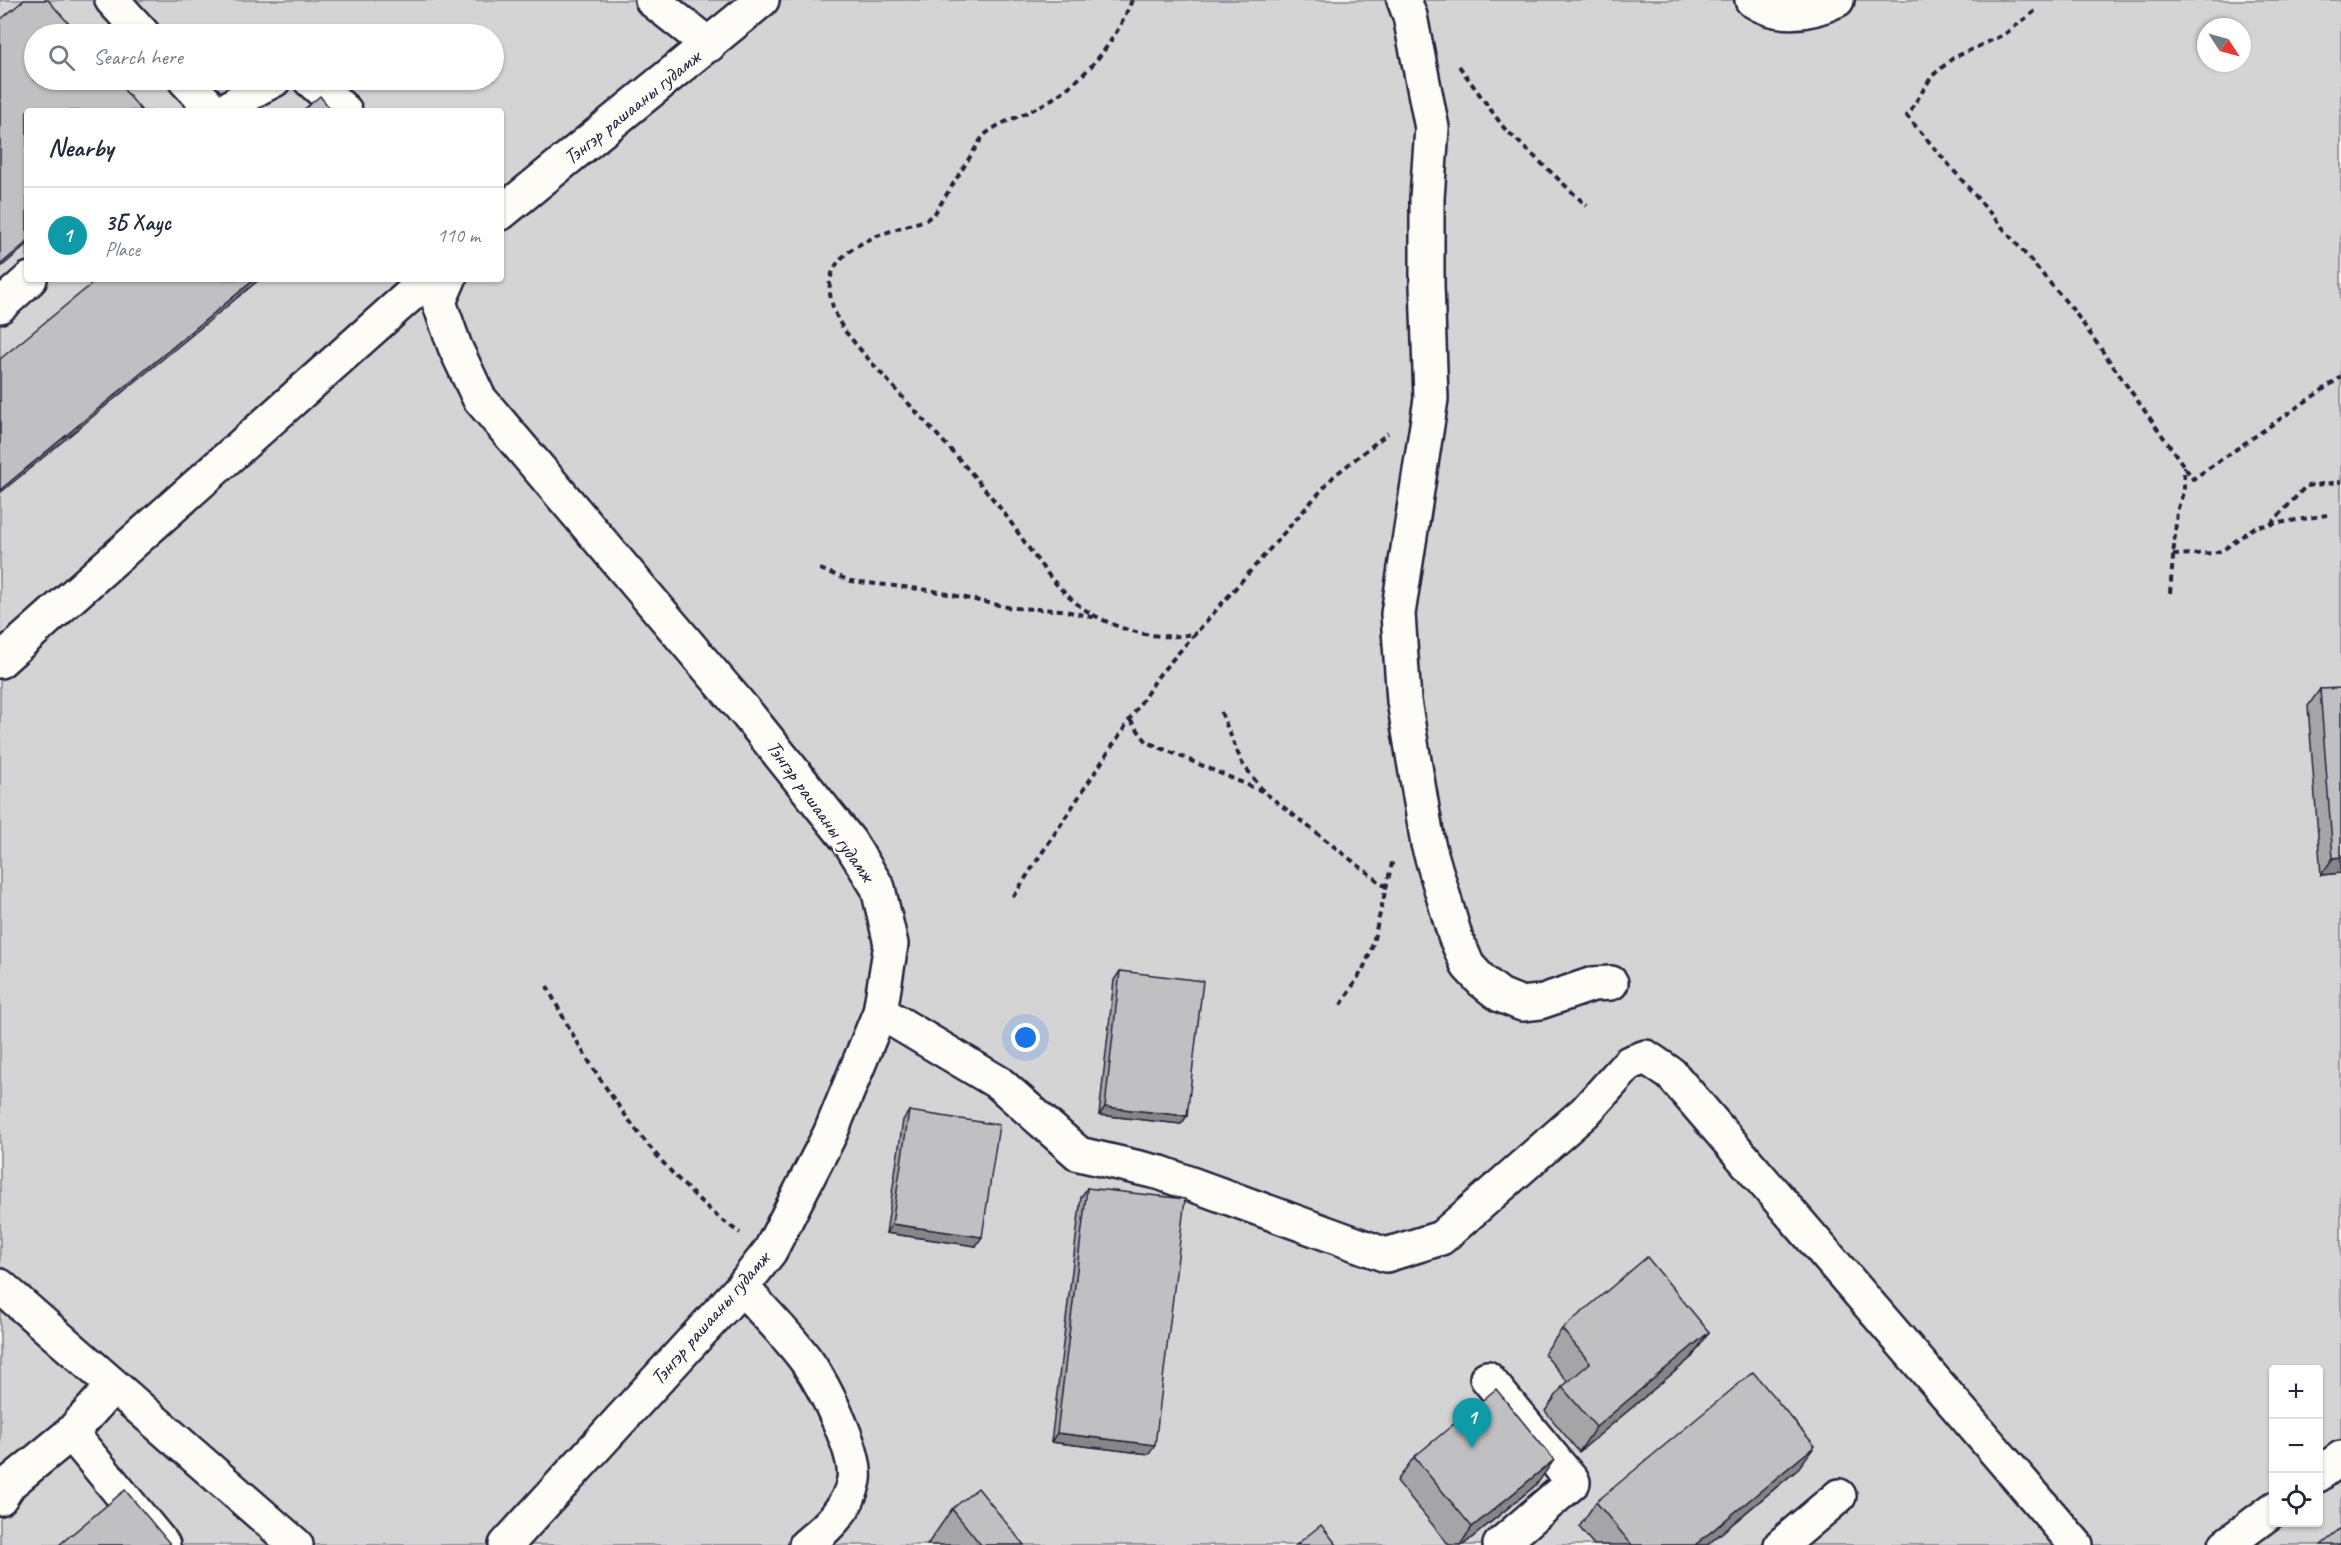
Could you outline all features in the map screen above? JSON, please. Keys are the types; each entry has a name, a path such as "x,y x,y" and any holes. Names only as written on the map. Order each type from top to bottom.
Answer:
{"street":[{"path":"112,0 134,24"},
{"path":"652,0 709,45"},
{"name":"Тэнгэр рашааны гудамж","path":"504,211 762,0"},
{"path":"1404,0 1413,27 1431,128 1426,284 1431,399 1398,614 1404,701 1428,844 1455,936 1468,966 1500,995 1522,1004 1540,1002 1593,984 1611,983"},
{"path":"1752,0 1782,13 1807,12 1837,0"},
{"path":"194,90 211,108"},
{"path":"229,108 255,90"},
{"path":"321,90 342,108"},
{"path":"0,306 27,282"},
{"path":"0,661 425,282"},
{"name":"Тэнгэр рашааны гудамж","path":"448,282 439,302 455,347 479,398 748,715 849,841 878,888 891,944 880,1012 830,1134 770,1251 742,1287 506,1545"},
{"path":"880,1012 999,1083 1079,1154 1161,1173 1386,1255 1441,1238 1586,1112 1629,1063 1646,1058 1671,1074 2076,1545"},
{"path":"0,1286 296,1545"},
{"path":"742,1287 808,1364 849,1441 854,1479 845,1504 823,1540"},
{"path":"1487,1378 1573,1482 1500,1545"},
{"path":"0,1498 10,1483 71,1433 112,1386"},
{"path":"71,1433 164,1545"},
{"path":"2322,1473 2341,1458"},
{"path":"1781,1545 1839,1496"},
{"path":"2226,1545 2269,1513"}],"path":[{"path":"1105,620 1090,613 1063,590 996,503 844,330 835,315 829,282 831,271 840,258 861,241 927,219 935,213 983,136 994,127 1041,106 1069,88 1087,72 1112,40 1132,0"},
{"path":"2035,11 2005,34 1953,58 1932,76 1908,116 2074,311 2193,479 2341,377"},
{"path":"1456,63 1504,128 1587,206"},
{"path":"1013,897 1159,675 1334,476 1431,399"},
{"path":"2170,593 2177,511 2184,490 2184,465"},
{"path":"2271,524 2306,486 2341,482"},
{"path":"2173,555 2214,553 2223,550 2255,527 2327,515"},
{"path":"820,569 851,581 930,590 1012,608 1061,610 1170,638 1197,633"},
{"path":"1221,711 1242,764 1264,792 1386,887"},
{"path":"1130,720 1148,742 1264,792"},
{"path":"1341,1005 1364,969 1371,951 1396,847"},
{"path":"547,986 571,1033 613,1099 665,1162 718,1218 770,1251"}],"shaded area":[{"path":"0,0 2341,0 2341,1545 0,1545"}],"building":[{"path":"24,0 48,0 69,24 24,24 24,90 124,90 139,108 24,108 24,245 0,265 0,20"},
{"path":"320,96 330,108 306,108"},
{"path":"94,282 251,282 0,490 0,359"},
{"path":"2341,688 2341,857 2333,858 2320,689"},
{"path":"1120,971 1203,981 1187,1116 1105,1107"},
{"path":"909,1111 999,1125 982,1237 892,1224"},
{"path":"1087,1188 1185,1199 1155,1445 1057,1433"},
{"path":"1647,1257 1709,1332 1596,1427 1562,1387 1590,1363 1562,1329"},
{"path":"1753,1372 1815,1446 1695,1545 1632,1545 1596,1502"},
{"path":"1496,1389 1554,1460 1472,1527 1414,1457"},
{"path":"978,1488 1024,1545 981,1545 952,1509"},
{"path":"125,1490 171,1545 59,1545"},
{"path":"1321,1525 1337,1545 1296,1545"},
{"path":"2341,1529 2341,1545 2321,1545"}],"place":[{"name":"3Б Хаус","path":"1472,1448"}]}
